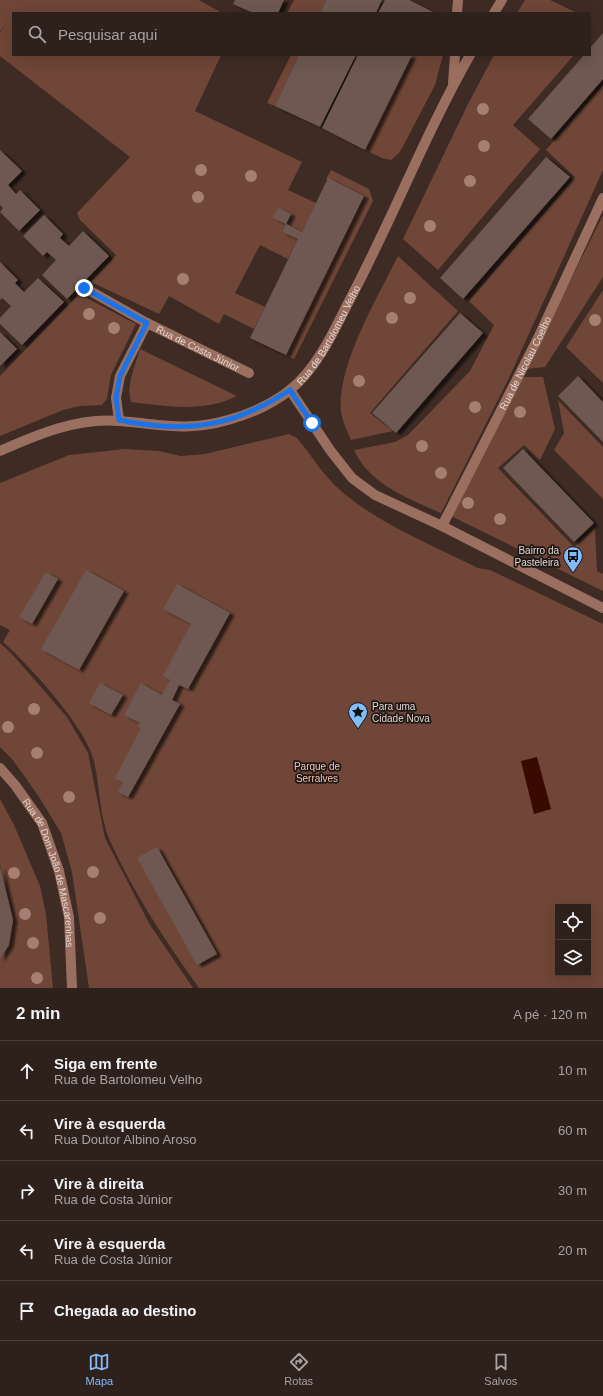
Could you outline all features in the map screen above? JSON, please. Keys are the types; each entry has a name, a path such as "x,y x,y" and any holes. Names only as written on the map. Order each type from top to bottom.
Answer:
{"street":[{"path":"457,12 458,0"},
{"path":"495,12 502,0"},
{"path":"453,86 455,56"},
{"name":"Rua de Bartolomeu Velho","path":"469,56 430,130 355,291 312,366 290,390 330,450 352,478 375,495 442,526 603,608"},
{"name":"Rua de Nicolau Coelho","path":"442,526 538,338 603,198"},
{"name":"Rua de Costa Júnior","path":"84,288 147,323 249,373"},
{"name":"Rua de Costa Júnior","path":"119,420 116,398 120,376 147,323"},
{"path":"0,450 33,436 70,425 119,420 188,428 203,426 228,420 260,409 290,390"},
{"name":"Rua de Dom João de Mascarenhas","path":"0,768 15,784 42,823 59,871 69,918 72,988"}],"green space":[{"path":"0,0 199,0 220,12 12,12 12,56 221,56 195,111 302,162 288,190 316,203 302,232 286,224 282,232 298,239 288,259 260,245 235,293 265,307 254,329 224,314 219,324 169,296 159,314 91,282 116,255 80,220 77,213 130,157 0,56 0,32 8,23 0,31"},
{"path":"294,0 326,0 320,12 288,12"},
{"path":"525,0 550,0 575,12 518,12"},
{"path":"290,56 299,56 275,106 267,103"},
{"path":"412,56 443,56 435,85 400,152 391,160 382,158 365,150"},
{"path":"493,56 573,56 513,125 540,149 438,270 403,239 468,104"},
{"path":"603,85 603,170 509,378 441,513 391,489 369,472 354,450 395,442 408,435 470,371 494,325 469,301 575,177 546,150"},
{"path":"331,170 369,189 373,201 294,359 286,355 364,196 326,179"},
{"path":"603,215 603,277 545,367 526,369"},
{"path":"398,256 458,311 370,413 393,431 351,440 342,417 341,399 344,378 350,357 359,335"},
{"path":"603,290 603,383 566,347"},
{"path":"79,294 136,324 111,375 107,399 102,405 80,406 63,410 0,436 0,376"},
{"path":"140,349 237,396 211,405 185,407 131,402 130,382"},
{"path":"521,377 543,377 555,429 540,460 524,445 498,468 574,547 595,528 597,571 603,574 603,591 451,516"},
{"path":"558,400 603,447 603,499 554,450 564,433"},
{"name":"Parque de Serralves","path":"289,434 297,438 323,472 340,490 371,513 406,533 478,568 490,570 603,624 603,988 199,988 174,953 140,898 110,841 106,831 102,811 94,761 89,747 69,714 41,681 3,642 10,630 0,625 0,483 69,455 125,449 159,451 181,456 205,454"},
{"path":"0,643 12,654 67,717 88,753 105,838 150,925 193,988 89,988 72,872 61,833 39,797 13,760 0,747"},
{"path":"0,799 14,825 40,886 46,914 53,988 0,988 0,959 9,945 13,920 0,864"}],"shaded area":[{"path":"537,757 551,809 534,814 521,761"}],"building":[{"path":"235,0 284,0 278,12 251,12 233,4"},
{"path":"326,0 382,0 376,12 320,12"},
{"path":"385,0 409,0 433,12 379,12"},
{"path":"603,33 603,79 551,139 528,119 583,56 591,56 591,47"},
{"path":"299,56 356,56 320,127 275,106"},
{"path":"358,56 412,56 365,150 322,128"},
{"path":"0,150 22,171 8,185 16,194 20,190 40,210 19,231 0,212 3,208 0,205"},
{"path":"546,157 570,177 463,299 440,278"},
{"path":"328,178 364,196 286,355 250,338 298,239 282,232 286,224 302,232"},
{"path":"278,208 291,214 286,224 273,218"},
{"path":"44,215 63,234 60,238 69,246 83,231 109,256 67,299 42,275 56,260 47,252 43,256 23,236"},
{"path":"0,262 18,280 15,283 24,292 38,278 64,302 22,345 0,324 0,318 11,306 2,298 0,300"},
{"path":"460,313 483,333 396,433 372,413"},
{"path":"0,332 17,349 0,366"},
{"path":"578,376 603,402 603,442 558,396"},
{"path":"523,449 594,523 574,542 503,468"},
{"path":"86,570 124,591 79,670 41,649"},
{"path":"46,572 58,579 32,624 19,617"},
{"path":"177,584 230,613 188,689 179,685 172,700 180,704 128,797 118,792 123,783 115,778 141,728 138,726 140,723 124,715 141,683 162,695 170,680 163,676 191,624 163,609"},
{"path":"100,683 123,695 111,715 89,703"},
{"path":"157,847 217,954 197,965 137,858"},
{"path":"0,866 13,920 9,945 0,959"}],"place":[{"name":"Bairro da Pasteleira","path":"573,573"},
{"name":"Para uma Cidade Nova","path":"358,729"}],"route":[{"path":"84,288 147,323 120,376 116,398 119,420 134,423 188,428 203,426 228,420 260,409 290,390 312,423"}]}
